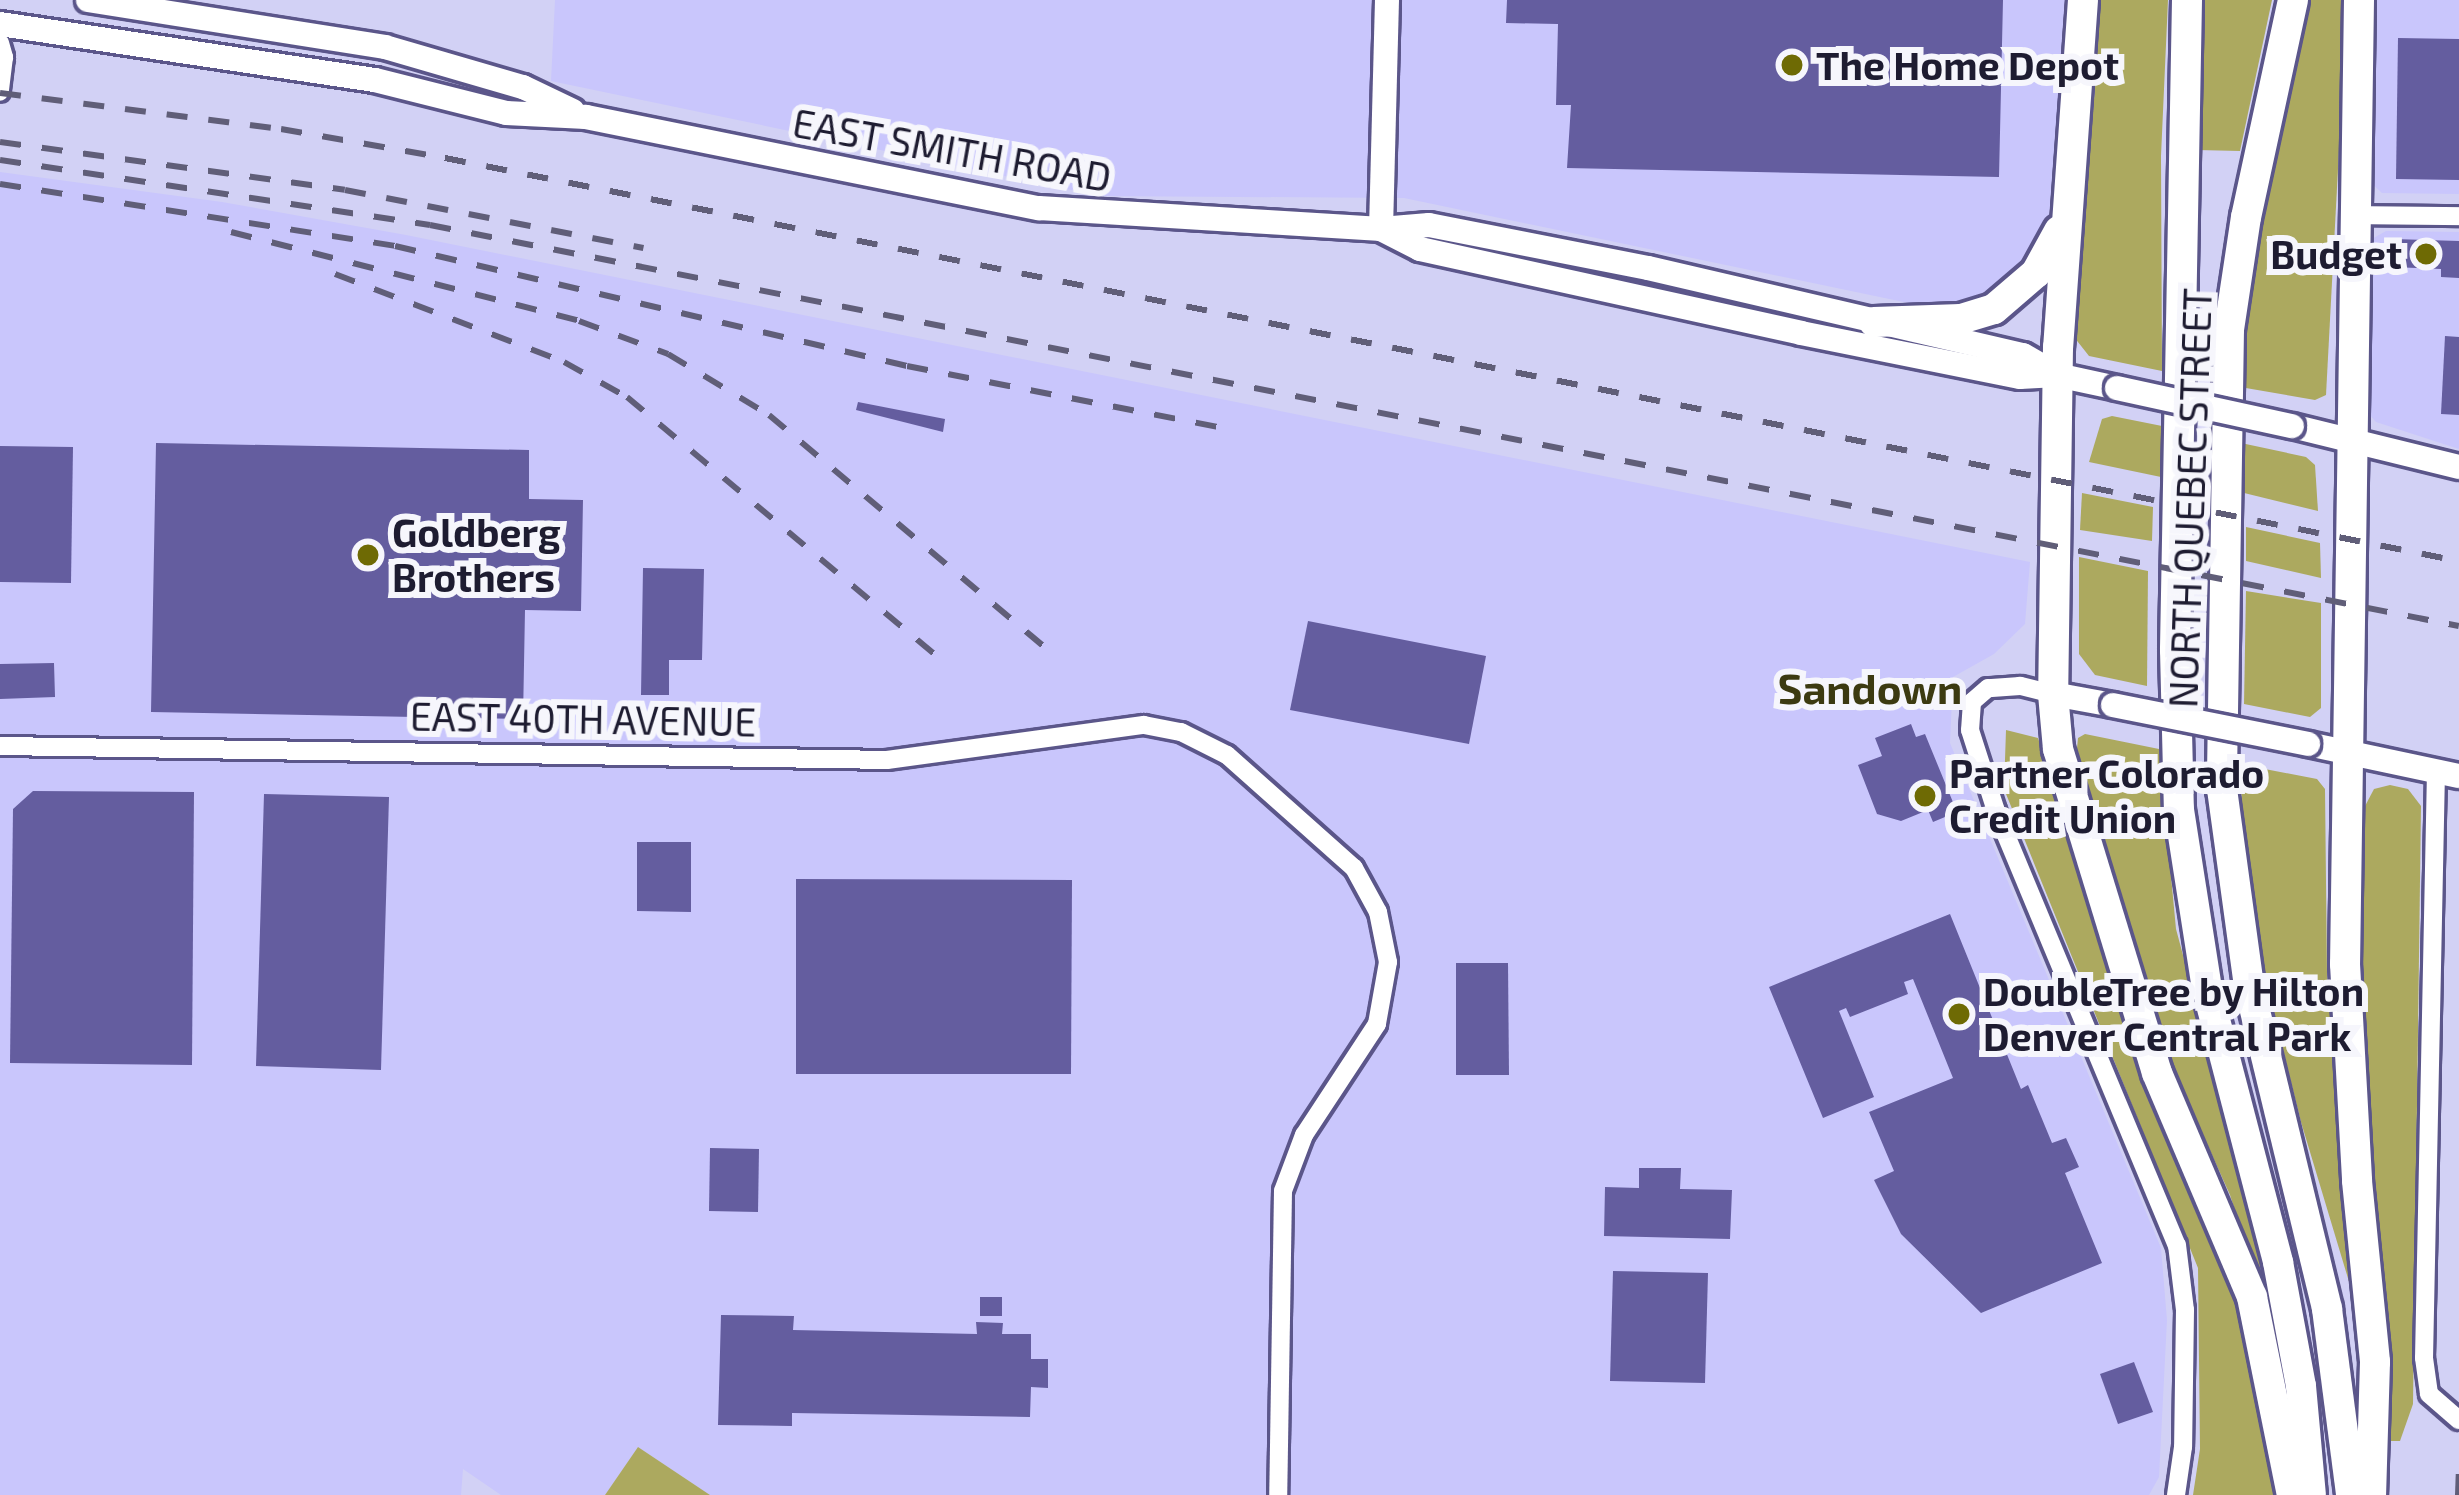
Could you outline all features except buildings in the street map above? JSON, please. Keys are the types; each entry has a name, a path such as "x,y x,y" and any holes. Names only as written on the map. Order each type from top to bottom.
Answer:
{"main road":[{"path":"2083,0 2057,375 2053,694 2066,786 2143,1032 2252,1298 2292,1495"},
{"name":"NORTH QUEBEC STREET","path":"2187,0 2175,650 2178,797 2202,968 2278,1262 2306,1424 2311,1495"},
{"name":"NORTH QUEBEC STREET","path":"2293,0 2246,217 2229,328 2222,789 2249,986 2327,1309 2351,1495"},
{"path":"2359,0 2345,964 2356,1181 2375,1362 2371,1495"},
{"path":"1874,322 1961,319 1994,309 2036,273 2067,208"}],"street":[{"name":"EAST SMITH ROAD","path":"88,0 386,47 523,87 586,117"},
{"path":"1381,229 1387,0"},
{"name":"EAST SMITH ROAD","path":"0,24 375,80 506,113 586,117 1039,208 1381,229 1429,225 2023,355 2057,375"},
{"path":"0,44 0,92"},
{"path":"2355,215 2459,216"},
{"name":"EAST SMITH ROAD","path":"1381,229 1420,249 2020,377 2057,375 2459,467"},
{"path":"2176,1495 2183,1447 2185,1310 2177,1245 1996,811 1968,716 1981,693 1996,686 2448,774 2424,1358 2429,1394 2459,1420"},
{"name":"EAST 40TH AVENUE","path":"0,746 887,760 946,756 1095,729 1163,727 1227,755 1340,852 1365,883 1387,944 1388,979 1378,1024 1360,1058 1304,1135 1283,1191 1279,1495"}],"shaded area":[{"path":"555,0 2070,0 2047,238 2012,290 1942,310 1404,198 1100,196 551,81"},
{"path":"2094,0 2168,0 2161,156 2162,371 2089,356 2074,337 2096,76"},
{"path":"2201,0 2272,0 2240,151 2197,150"},
{"path":"2309,0 2347,0 2326,395 2315,400 2240,387 2249,273"},
{"path":"2372,0 2459,0 2459,194 2382,193 2369,181"},
{"path":"0,172 222,202 406,235 2030,562 2025,624 1994,654 1953,677 1950,743 2161,1248 2167,1320 2159,1477 2149,1495 710,1495 638,1447 605,1495 501,1495 463,1469 461,1495 0,1495"},
{"path":"2386,231 2459,232 2459,449 2376,422 2368,413 2370,240"},
{"path":"2112,416 2162,426 2161,477 2089,462 2102,419"},
{"path":"2241,443 2306,457 2315,465 2318,511 2240,492"},
{"path":"2082,493 2153,507 2152,541 2080,530"},
{"path":"2246,527 2320,543 2321,578 2246,561"},
{"path":"2079,557 2148,571 2147,686 2095,675 2079,654"},
{"path":"2246,591 2321,603 2321,708 2310,717 2244,704"},
{"path":"2006,730 2038,738 2095,914 2250,1307 2285,1495 2193,1495 2200,1449 2198,1268 2004,789"},
{"path":"2085,734 2159,749 2176,929 2266,1265 2254,1269 2230,1195 2164,1048 2076,758 2078,738"},
{"path":"2239,764 2317,779 2325,789 2327,973 2358,1296 2353,1295 2301,1122 2265,978 2246,857"},
{"path":"2390,785 2408,789 2421,806 2413,1404 2400,1441 2382,1441 2360,990 2364,808 2374,789"},
{"path":"638,1447 710,1495 605,1495"}],"railway":[{"path":"0,93 281,129 445,158 2459,561"},
{"path":"0,142 345,190 643,248"},
{"path":"0,160 430,225 2459,626"},
{"path":"0,184 395,246 907,366 1233,430"},
{"path":"231,232 579,321 668,354 769,415 1043,646"},
{"path":"335,274 564,362 627,397 945,663"},
{"path":"2458,1495 2459,1467"}],"place":[{"name":"The Home Depot","path":"1792,65"},
{"name":"Budget","path":"2426,254"},
{"name":"Goldberg Brothers","path":"368,555"},
{"name":"Partner Colorado Credit Union","path":"1925,796"},
{"name":"DoubleTree by Hilton Denver Central Park","path":"1959,1014"}],"district":[{"name":"Sandown","path":"1870,687"}]}
